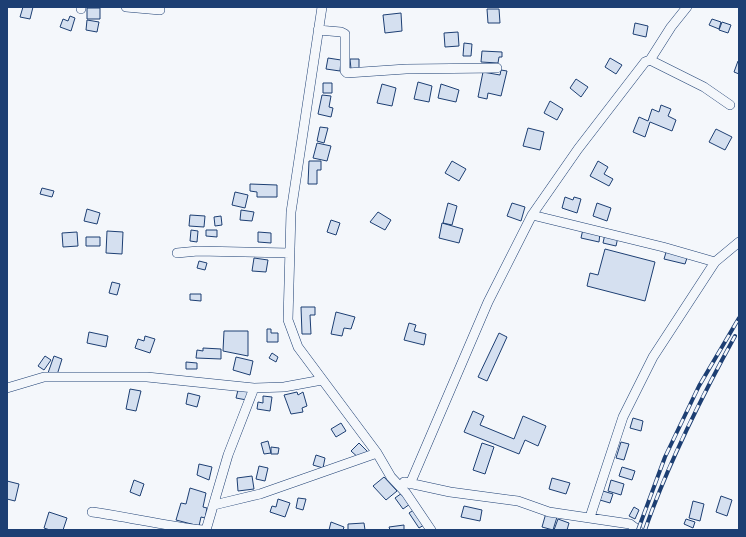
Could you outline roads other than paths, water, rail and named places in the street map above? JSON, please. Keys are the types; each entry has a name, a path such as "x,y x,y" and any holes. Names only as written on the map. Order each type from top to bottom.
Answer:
{"street":[{"path":"126,7 160,10"},
{"path":"322,7 291,212 288,320 298,347 377,453 391,477 406,493 432,530"},
{"path":"410,484 488,302 532,215 578,149 645,62 650,60 671,27 687,7"},
{"path":"318,30 345,34 345,71 347,73 406,69 497,68"},
{"path":"650,60 704,87 730,105"},
{"path":"532,215 663,247 715,262"},
{"path":"590,517 623,417 652,357 715,262 739,242"},
{"path":"177,253 198,251 290,253"},
{"path":"7,388 44,377 147,376 254,388 284,387 322,380"},
{"path":"206,530 228,455 254,388"},
{"path":"214,505 260,494 377,453"},
{"path":"391,477 410,484 450,492 518,501 549,512 630,524 638,530"},
{"path":"92,512 133,518 163,526 202,530"}],"railway":[{"path":"638,530 665,457 699,386 739,318"},
{"path":"645,530 664,480 686,431 735,336"}]}
